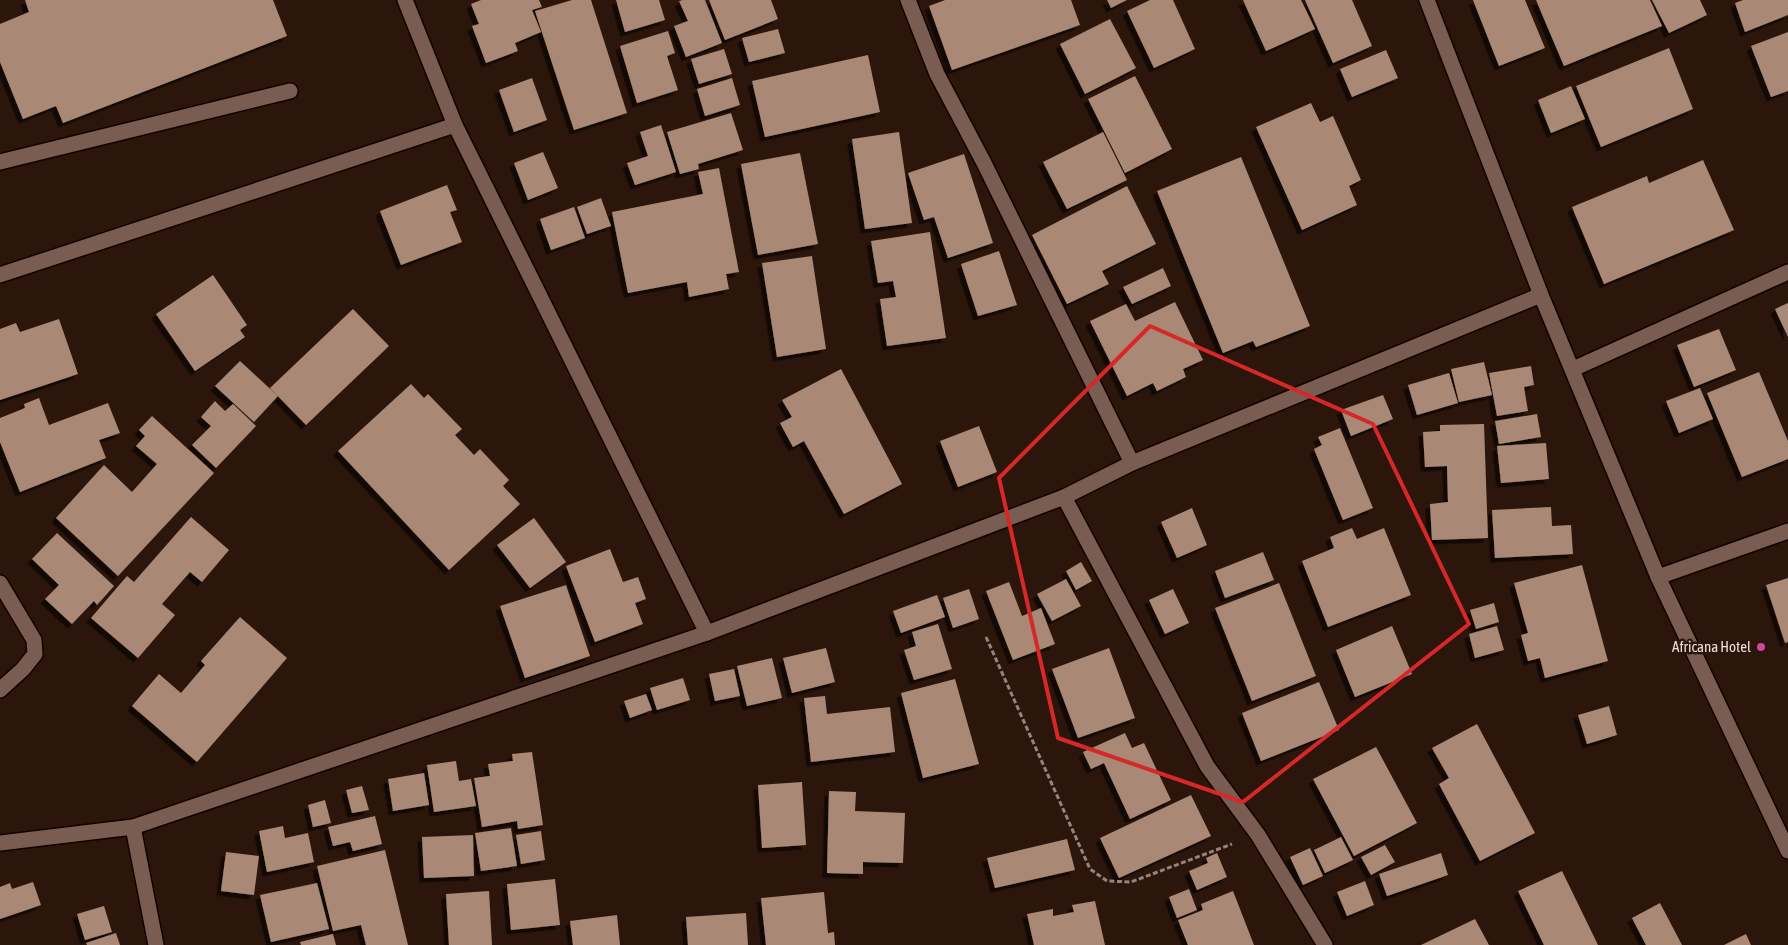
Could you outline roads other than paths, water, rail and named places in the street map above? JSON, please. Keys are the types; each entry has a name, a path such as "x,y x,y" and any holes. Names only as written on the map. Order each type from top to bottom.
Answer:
{"street":[{"path":"405,0 455,125 707,633"},
{"path":"908,0 937,74 984,163 1132,463"},
{"path":"1427,0 1541,295 1658,577 1788,851"},
{"path":"0,162 290,91"},
{"path":"0,275 455,125"},
{"path":"1573,369 1788,272"},
{"path":"0,843 132,827 707,633 1064,497 1132,463 1541,295"},
{"path":"1064,497 1207,766 1258,835 1324,945"},
{"path":"1658,577 1788,531"},
{"path":"0,583 34,640 35,654 23,669 0,690"},
{"path":"132,827 156,945"}],"place":[{"name":"Africana Hotel","path":"1761,647"}]}
